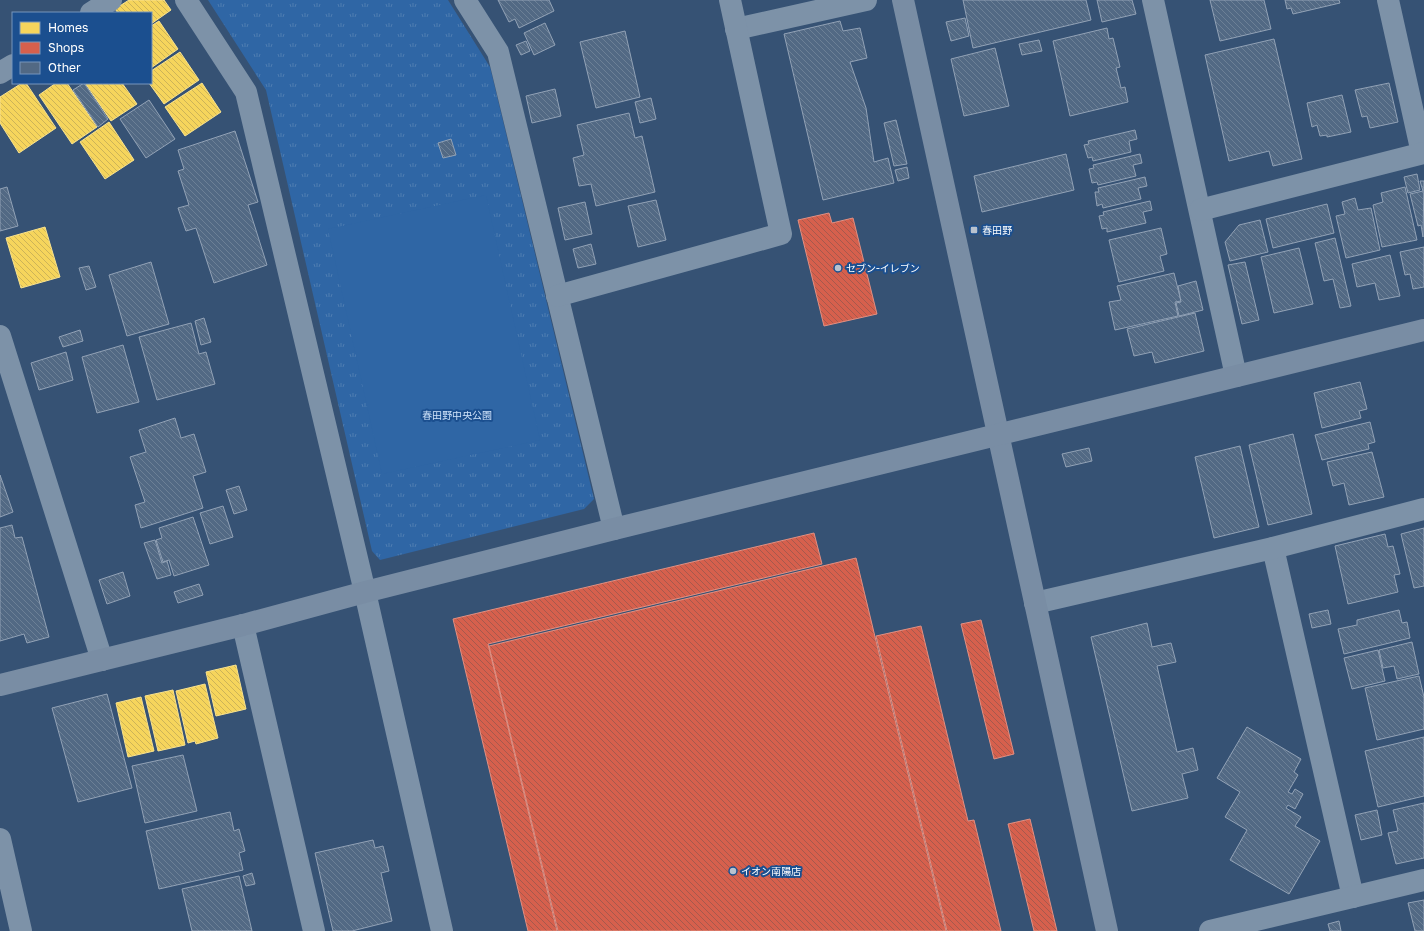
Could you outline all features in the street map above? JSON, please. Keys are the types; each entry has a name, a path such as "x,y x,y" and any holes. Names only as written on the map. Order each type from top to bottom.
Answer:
{"street":[{"path":"93,12 111,0"},
{"path":"186,0 246,92 365,592 442,931"},
{"path":"465,0 498,52 556,296 614,529"},
{"path":"556,296 781,234 730,0"},
{"path":"736,29 866,0"},
{"path":"903,0 1107,931"},
{"path":"1153,0 1236,376"},
{"path":"1200,210 1423,153 1388,0"},
{"path":"0,74 12,66"},
{"path":"0,685 243,625 365,592 614,529 1424,330"},
{"path":"0,336 102,660"},
{"path":"1035,603 1272,548 1424,509"},
{"path":"1272,548 1353,897"},
{"path":"243,625 314,931"},
{"path":"0,839 21,931"},
{"path":"1210,931 1424,880"}],"green space":[{"name":"春田野中央公園","path":"208,0 448,0 490,67 594,499 584,509 380,560 372,551 266,90"},
{"path":"486,195 540,440 382,474 328,229"}],"building: Homes":[{"path":"129,0 164,0 171,10 152,23 152,12 117,12 115,9"},
{"path":"159,21 178,49 152,67 152,25"},
{"path":"180,52 199,80 164,104 150,84 152,84 152,70"},
{"path":"202,83 221,112 185,136 165,107"},
{"path":"20,84 27,84 56,128 19,153 0,123 0,97"},
{"path":"55,84 68,84 97,127 72,144 39,95"},
{"path":"86,84 123,84 137,104 111,121"},
{"path":"109,122 134,160 105,179 80,142"},
{"path":"45,227 60,277 21,288 6,238"},
{"path":"236,665 246,709 216,716 206,672"},
{"path":"205,684 218,738 196,744 195,741 188,743 176,691"},
{"path":"173,690 185,745 158,751 145,696"},
{"path":"141,697 154,751 128,757 116,703"}],"building: Shops":[{"name":"セブン-イレブン","path":"829,213 832,223 853,218 877,314 824,326 798,220"},
{"path":"814,533 822,564 488,644 557,931 528,931 453,619"},
{"path":"856,558 946,931 558,931 489,646"},
{"path":"981,620 1014,754 994,759 961,624"},
{"path":"921,626 968,821 974,820 1001,931 947,931 876,636"},
{"path":"1030,819 1057,931 1034,931 1008,824"}],"building: Other":[{"path":"498,0 549,0 554,11 519,28 515,19 509,22"},
{"path":"963,0 1086,0 1091,20 973,48"},
{"path":"1097,0 1132,0 1136,14 1102,22"},
{"path":"1210,0 1264,0 1271,29 1220,41"},
{"path":"1285,0 1339,0 1340,3 1293,14 1291,8 1287,9"},
{"path":"965,18 969,36 951,41 946,22"},
{"path":"840,21 843,31 860,28 867,58 850,62 866,108 874,162 888,158 894,183 823,200 784,34"},
{"path":"545,23 555,45 534,55 524,33"},
{"path":"1107,28 1109,39 1113,38 1120,67 1116,68 1121,88 1125,87 1128,102 1070,116 1053,41"},
{"path":"625,31 640,97 596,108 580,42"},
{"path":"1274,39 1302,159 1273,166 1269,151 1229,161 1205,55"},
{"path":"1039,40 1042,51 1022,55 1019,44"},
{"path":"526,41 530,51 521,55 516,45"},
{"path":"995,48 1009,106 964,116 951,59"},
{"path":"1389,83 1398,122 1370,128 1367,116 1362,117 1355,90"},
{"path":"85,84 108,119 98,127 73,90"},
{"path":"555,89 561,116 532,123 526,96"},
{"path":"1342,95 1351,132 1327,137 1327,135 1320,136 1317,125 1312,127 1307,103"},
{"path":"651,98 656,119 640,123 635,102"},
{"path":"149,100 175,139 146,158 120,119"},
{"path":"629,113 635,138 642,136 655,192 596,206 591,184 579,186 573,158 584,155 577,125"},
{"path":"896,120 907,164 894,166 884,123"},
{"path":"1135,130 1137,139 1129,141 1131,152 1093,161 1092,157 1088,158 1084,145 1089,144 1088,141"},
{"path":"235,131 258,202 248,205 267,265 214,283 196,228 186,231 178,208 189,205 178,171 184,169 178,150"},
{"path":"451,139 456,155 443,158 438,143"},
{"path":"1066,154 1074,190 982,212 974,176"},
{"path":"1140,154 1142,163 1133,165 1136,176 1098,185 1097,182 1092,183 1089,169 1094,168 1093,165"},
{"path":"907,167 909,178 898,181 895,170"},
{"path":"1417,174 1420,190 1408,193 1404,177"},
{"path":"1145,177 1147,186 1138,188 1141,199 1103,208 1102,204 1097,206 1095,192 1099,192 1098,188"},
{"path":"1420,181 1424,181 1423,237 1421,225 1418,226 1410,194 1423,191"},
{"path":"7,187 18,226 0,231 0,189"},
{"path":"1405,187 1417,240 1382,247 1373,205 1383,202 1381,193"},
{"path":"1355,198 1358,210 1371,208 1380,250 1346,258 1336,216 1345,214 1342,202"},
{"path":"656,200 666,240 638,247 628,206"},
{"path":"1150,201 1152,210 1143,212 1146,223 1107,232 1107,228 1102,229 1099,216 1104,215 1103,212"},
{"path":"585,202 592,234 565,240 558,208"},
{"path":"1327,204 1334,233 1273,248 1266,219"},
{"path":"1260,220 1268,252 1230,261 1225,242 1239,225"},
{"path":"1161,228 1167,254 1160,256 1164,271 1119,282 1109,240"},
{"path":"1335,238 1351,306 1340,308 1333,279 1324,281 1315,243"},
{"path":"591,244 596,264 578,268 573,249"},
{"path":"1424,247 1424,287 1413,289 1410,274 1405,275 1400,252"},
{"path":"1299,248 1313,304 1274,313 1261,257"},
{"path":"1390,255 1400,296 1379,300 1375,283 1357,287 1352,264"},
{"path":"151,262 169,324 127,336 109,275"},
{"path":"1245,262 1259,320 1242,324 1228,265"},
{"path":"89,266 96,287 86,290 79,268"},
{"path":"1174,273 1181,301 1175,302 1178,316 1115,330 1109,302 1121,300 1117,286"},
{"path":"1196,281 1203,310 1179,316 1176,303 1181,302 1178,286"},
{"path":"1195,313 1204,351 1155,363 1152,352 1134,356 1127,329"},
{"path":"204,318 211,342 201,345 195,321"},
{"path":"191,323 199,354 206,352 215,384 157,400 139,337"},
{"path":"80,330 83,341 63,347 59,337"},
{"path":"123,345 139,402 97,413 82,357"},
{"path":"66,352 73,380 39,390 31,363"},
{"path":"1360,382 1367,409 1359,411 1361,418 1322,428 1314,393"},
{"path":"175,418 181,438 194,434 206,472 193,476 203,508 141,528 135,505 145,502 130,457 146,452 139,430"},
{"path":"1370,422 1375,442 1368,444 1369,449 1322,460 1315,435"},
{"path":"1293,434 1312,514 1268,525 1249,445"},
{"path":"1240,446 1259,527 1214,538 1195,457"},
{"path":"1089,448 1092,461 1066,467 1062,454"},
{"path":"1372,452 1384,497 1349,505 1344,483 1333,486 1327,462"},
{"path":"0,475 13,512 0,517"},
{"path":"239,486 247,510 234,514 226,490"},
{"path":"223,506 233,537 210,544 200,513"},
{"path":"193,517 209,565 174,576 169,560 163,562 156,540 162,538 159,528"},
{"path":"12,525 15,538 22,537 49,637 27,643 24,634 0,641 0,528"},
{"path":"1424,528 1424,586 1414,588 1401,534"},
{"path":"1385,534 1388,547 1393,546 1400,574 1394,575 1398,592 1348,604 1335,546"},
{"path":"155,540 162,563 167,561 171,575 157,579 144,543"},
{"path":"123,572 130,596 107,604 99,580"},
{"path":"199,584 203,595 178,603 174,592"},
{"path":"1328,610 1331,624 1312,628 1309,614"},
{"path":"1399,610 1402,623 1407,622 1410,638 1344,654 1338,629 1357,625 1357,620"},
{"path":"1147,623 1152,647 1171,643 1176,662 1157,666 1177,752 1193,748 1198,770 1182,774 1188,798 1132,811 1091,637"},
{"path":"1412,642 1419,674 1397,679 1394,666 1383,668 1379,650"},
{"path":"1378,650 1385,681 1352,689 1344,658"},
{"path":"1419,676 1424,697 1424,729 1377,740 1365,688"},
{"path":"107,694 132,788 78,802 52,708"},
{"path":"1247,727 1301,759 1294,772 1298,775 1288,792 1292,794 1295,789 1303,794 1295,809 1288,805 1286,808 1301,817 1295,826 1320,841 1289,894 1230,860 1247,830 1225,817 1240,792 1217,778"},
{"path":"1424,737 1424,796 1378,807 1365,751"},
{"path":"183,755 197,811 145,823 132,766"},
{"path":"1424,803 1424,858 1396,864 1388,833 1398,831 1393,810"},
{"path":"1377,810 1382,835 1361,840 1355,815"},
{"path":"230,812 234,831 239,829 245,851 239,853 243,870 159,889 146,831"},
{"path":"373,840 375,848 383,846 389,871 381,873 392,921 352,931 333,931 315,853"},
{"path":"252,873 255,884 246,886 243,876"},
{"path":"239,876 252,931 192,931 182,889"},
{"path":"1424,900 1424,931 1415,931 1408,903"},
{"path":"1339,921 1341,931 1330,931 1328,924"}],"place":[{"name":"春田野","path":"974,230"},
{"name":"セブン-イレブン","path":"838,268"},
{"name":"イオン南陽店","path":"733,871"}]}
